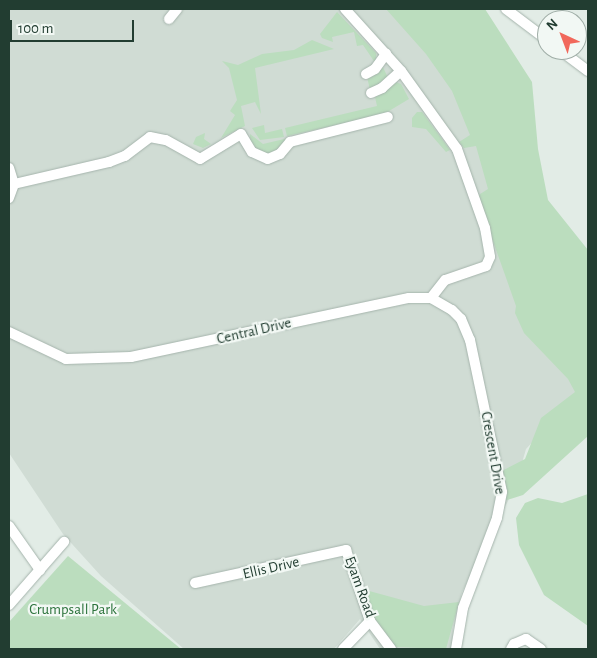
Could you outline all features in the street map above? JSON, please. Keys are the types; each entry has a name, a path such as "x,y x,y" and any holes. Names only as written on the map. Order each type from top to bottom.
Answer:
{"street":[{"path":"169,19 177,9"},
{"path":"345,9 400,71 460,154 485,228 489,261 481,269 445,280 431,298"},
{"path":"506,9 537,32"},
{"path":"366,74 375,69 386,54"},
{"path":"574,60 588,70"},
{"path":"370,93 382,88 400,71"},
{"path":"14,184 109,162 125,156 150,137 166,140 200,159 236,135 246,136 252,152 268,159 280,154 290,142 388,117"},
{"path":"9,168 14,184 9,198"},
{"name":"Central Drive","path":"9,332 66,359 131,357 356,308 409,298 431,298"},
{"name":"Crescent Drive","path":"431,298 461,319 470,340 502,492 497,518 463,608 456,649"},
{"path":"9,526 40,570"},
{"path":"9,605 64,542"},
{"name":"Ellis Drive","path":"195,583 346,550"},
{"name":"Eyam Road","path":"346,550 370,621 391,649"},
{"path":"343,649 370,621"},
{"path":"511,649 514,644 526,639 541,649"}],"shaded area":[{"path":"9,9 406,9 440,48 586,384 526,449 515,487 462,592 453,629 452,649 380,649 360,619 334,649 184,649 101,576 63,534 9,453"}],"green space":[{"path":"386,9 485,9 532,82 538,149 548,200 588,250 588,436 523,495 504,501 502,471 525,459 541,418 575,392 568,379 524,333 515,313 516,306 477,196 488,189 476,146 464,148 459,142 470,135 452,91 426,54"},
{"path":"337,12 376,53 376,64 363,45 357,46 354,32 332,37 333,42 322,38 320,34"},
{"path":"312,40 334,49 255,68 261,114 255,102 241,106 245,126 221,138 235,115 230,111 237,100 229,68 222,61 238,65 262,54 294,50"},
{"path":"382,65 388,78 370,90 367,77"},
{"path":"396,82 401,84 409,99 384,114 287,136 285,128 377,106 375,97"},
{"path":"417,112 422,112 450,150 446,152 426,129 412,127 412,118"},
{"path":"264,125 265,133 282,129 284,137 260,140 252,128"},
{"path":"205,133 204,139 211,144 203,148 193,144 196,137"},
{"path":"250,134 263,144 297,136 275,154 262,155 250,142"},
{"path":"588,494 588,626 544,595 519,545 516,518 525,503 538,498 562,503"},
{"name":"Crumpsall Park","path":"68,556 181,649 9,649 9,622"},
{"path":"362,589 424,606 459,602 446,649 396,647 376,622"}]}
